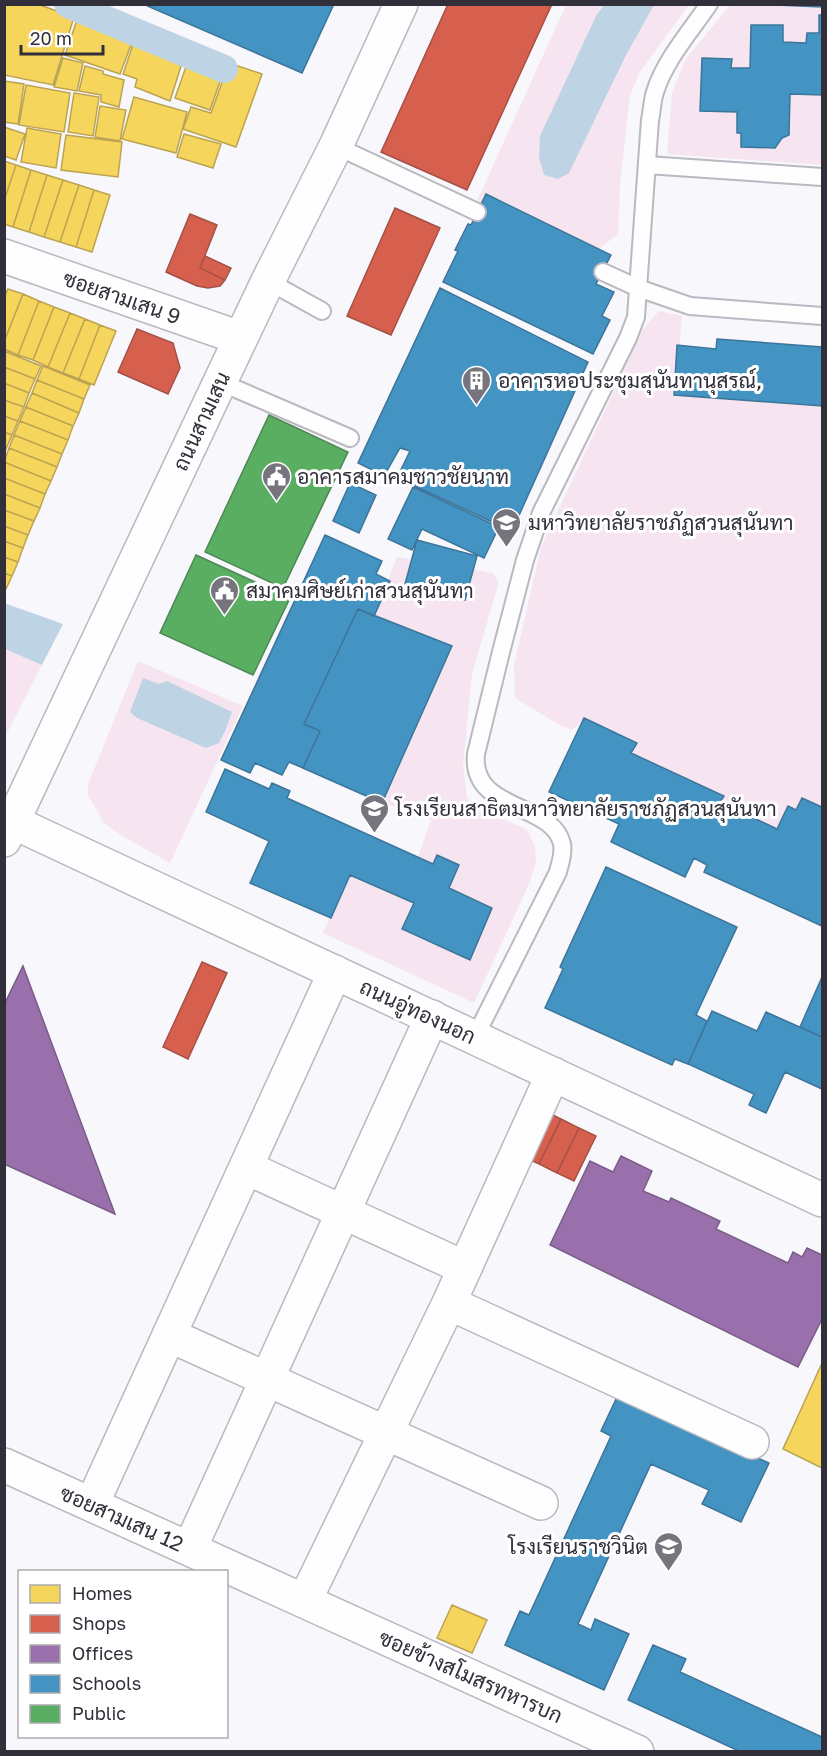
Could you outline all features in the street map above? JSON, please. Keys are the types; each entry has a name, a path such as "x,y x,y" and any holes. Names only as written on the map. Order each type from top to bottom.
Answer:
{"street":[{"name":"ถนนสามเสน","path":"15,811 240,339 336,146 401,4"},
{"name":"ซอยสามเสน 9","path":"6,260 240,339"},
{"name":"ถนนอู่ทองนอก","path":"15,811 335,972 822,1200"},
{"path":"92,1504 335,972"},
{"path":"190,1548 432,1017"},
{"path":"305,1600 465,1268 553,1074"},
{"path":"246,1168 465,1268"},
{"path":"448,1303 752,1442"},
{"path":"170,1335 541,1503"},
{"name":"ซอยสามเสน 12","path":"4,1465 305,1600"},
{"name":"ซอยข้างสโมสรทหารบก","path":"305,1600 637,1752"}],"lane":[{"path":"475,1037 558,872 562,857 562,845 557,833 550,825 494,794 484,785 478,775 475,763 476,754 528,550 541,513 628,338 636,317 650,120 654,94 677,49 709,4"},
{"path":"336,146 477,212"},
{"path":"647,165 822,177"},
{"path":"603,272 638,288 690,306 822,316"},
{"path":"268,281 322,310"},
{"path":"220,382 350,438"}],"shaded area":[{"path":"566,5 689,5 640,72 630,95 620,185 618,234 599,249 477,201"},
{"path":"730,5 822,5 822,165 667,154 672,93 685,60"},
{"path":"659,311 682,316 677,383 822,395 822,847 815,850 628,768 636,743 584,719 572,730 515,698 514,665 541,547 643,329"},
{"path":"397,557 493,573 499,582 472,674 463,765 467,798 474,805 527,830 535,846 536,861 530,882 474,1003 323,933 350,875 400,896 418,857 431,820 379,801 374,616"},
{"path":"5,649 42,665 5,737"},
{"path":"138,661 243,706 170,863 104,823 88,795 88,784"}],"water":[{"path":"604,5 654,5 625,57 569,173 558,179 544,175 539,158 540,136 596,16"},
{"path":"4,603 63,624 42,665 5,649"},
{"path":"143,678 159,684 167,681 232,712 219,743 206,748 137,718 130,712"}],"building: Homes":[{"path":"4,4 37,4 74,17 53,85 4,75"},
{"path":"78,17 134,37 120,74 65,55"},
{"path":"135,39 169,51 167,55 182,63 170,101 135,87 137,79 123,74"},
{"path":"63,58 83,63 77,91 54,87"},
{"path":"188,61 223,73 210,110 175,98"},
{"path":"229,63 262,74 236,147 183,129 191,107 211,113"},
{"path":"85,66 124,80 119,107 101,102 101,95 79,91"},
{"path":"4,81 24,84 18,124 4,122"},
{"path":"26,85 70,93 64,132 19,125"},
{"path":"74,93 99,97 93,136 68,132"},
{"path":"134,97 187,112 176,153 122,139"},
{"path":"100,106 126,110 120,141 95,137"},
{"path":"4,127 25,134 16,160 4,156"},
{"path":"27,128 61,134 56,168 21,162"},
{"path":"184,134 221,144 213,168 177,157"},
{"path":"66,135 122,142 118,177 61,170"},
{"path":"4,161 16,165 4,201"},
{"path":"16,165 31,170 13,227 4,224 4,201"},
{"path":"31,170 47,175 29,232 13,227"},
{"path":"47,175 63,180 44,237 29,232"},
{"path":"63,180 79,185 60,242 44,237"},
{"path":"79,185 94,190 76,247 60,242"},
{"path":"94,190 110,195 92,252 76,247"},
{"path":"8,289 23,294 4,342 4,298"},
{"path":"23,294 39,301 18,355 4,349 4,342"},
{"path":"39,301 54,307 33,360 18,355"},
{"path":"54,307 70,313 48,367 33,360"},
{"path":"70,313 85,319 63,373 48,367"},
{"path":"85,319 100,325 79,379 63,373"},
{"path":"100,325 116,331 94,385 79,379"},
{"path":"4,351 41,366 35,379 4,367"},
{"path":"43,366 90,385 84,399 37,380"},
{"path":"4,367 35,379 29,393 4,383"},
{"path":"37,380 84,399 79,413 32,393"},
{"path":"4,383 29,393 24,407 4,400"},
{"path":"32,393 79,413 73,426 26,407"},
{"path":"4,400 24,407 18,421 4,416"},
{"path":"26,407 73,426 68,440 20,421"},
{"path":"4,416 18,421 12,435 4,432"},
{"path":"20,421 68,440 62,454 14,435"},
{"path":"4,432 12,435 6,449 4,448"},
{"path":"14,435 62,454 57,467 9,448"},
{"path":"9,448 57,467 51,481 4,462"},
{"path":"4,462 51,481 45,494 4,478"},
{"path":"4,478 45,494 40,508 4,494"},
{"path":"4,494 40,508 34,521 4,510"},
{"path":"4,510 34,521 28,535 4,526"},
{"path":"4,526 28,535 23,548 4,541"},
{"path":"4,541 23,548 18,562 4,557"},
{"path":"4,557 18,562 12,576 4,573"},
{"path":"4,573 12,576 6,589 4,588"},
{"path":"822,1363 822,1468 783,1449"},
{"path":"452,1605 487,1620 472,1653 437,1638"}],"building: Shops":[{"path":"448,4 552,4 467,190 381,152"},
{"path":"395,208 440,228 391,335 347,316"},
{"path":"190,214 217,225 200,268 225,280 220,286 208,288 197,286 166,272"},
{"path":"205,256 231,268 225,280 200,268"},
{"path":"137,329 173,343 180,368 168,394 118,372"},
{"path":"202,962 227,973 188,1059 163,1047"},
{"path":"547,1112 561,1119 539,1164 524,1157"},
{"path":"561,1119 579,1128 557,1173 539,1164"},
{"path":"579,1128 596,1136 574,1181 557,1173"}],"building: Offices":[{"path":"23,966 115,1214 4,1164 4,1005"},
{"path":"621,1156 652,1171 643,1191 669,1202 671,1198 720,1221 716,1229 788,1263 793,1252 802,1257 807,1248 822,1255 822,1319 798,1367 550,1245 590,1161 613,1172"}],"building: Schools":[{"path":"143,4 334,4 302,73"},
{"path":"776,4 822,4 822,7 776,5"},
{"path":"819,15 822,15 822,95 790,94 789,135 782,138 775,148 741,147 741,133 737,133 737,112 700,111 702,58 732,59 731,68 750,68 751,25 783,25 783,42 806,43 807,33 819,33"},
{"path":"486,194 611,255 596,284 614,292 602,316 610,320 593,354 443,282 458,251 455,250 468,224 471,225"},
{"name":"อาคารหอประชุมสุนันทานุสรณ์,","path":"440,288 588,362 512,531 397,478 410,451 400,448 384,476 358,463"},
{"path":"717,339 822,347 822,406 674,395 677,345 716,349"},
{"path":"350,483 376,495 359,533 333,521"},
{"path":"413,487 499,527 484,558 422,529 412,550 388,539"},
{"path":"325,535 382,561 376,574 390,581 374,616 358,609 304,724 320,731 303,768 289,762 282,775 255,763 250,773 221,760"},
{"path":"417,540 477,556 465,600 405,584"},
{"path":"358,609 452,646 382,803 303,768 320,731 304,724"},
{"path":"584,718 637,743 631,753 724,796 720,802 777,829 788,806 796,810 802,798 822,807 822,926 704,872 707,865 694,858 685,877 611,842 619,824 549,792"},
{"path":"225,769 269,789 272,783 290,791 287,798 433,864 437,855 459,865 449,888 492,908 470,960 402,929 414,903 350,875 331,918 250,883 269,841 206,812"},
{"path":"606,867 737,927 696,1015 707,1021 688,1064 675,1059 672,1065 545,1008 563,969 560,967"},
{"path":"822,977 822,1037 800,1027"},
{"path":"712,1011 757,1031 766,1012 822,1037 822,1089 785,1072 766,1113 749,1105 754,1094 688,1064"},
{"path":"618,1395 769,1463 741,1522 702,1504 709,1490 651,1464 578,1624 591,1630 595,1619 629,1634 604,1690 505,1645 520,1611 529,1615 611,1436 601,1431"},
{"path":"653,1645 686,1659 680,1672 822,1737 822,1752 741,1752 628,1700"}],"building: Public":[{"name":"อาคารสมาคมชาวชัยนาท","path":"269,415 348,452 283,588 205,552"},
{"name":"สมาคมศิษย์เก่าสวนสุนันทา","path":"196,555 290,598 253,675 160,633"}],"waterway":[{"path":"68,4 224,69"}],"place":[{"name":"อาคารหอประชุมสุนันทานุสรณ์,","path":"477,406"},
{"name":"อาคารสมาคมชาวชัยนาท","path":"276,502"},
{"name":"มหาวิทยาลัยราชภัฏสวนสุนันทา","path":"507,548"},
{"name":"สมาคมศิษย์เก่าสวนสุนันทา","path":"225,616"},
{"name":"โรงเรียนสาธิตมหาวิทยาลัยราชภัฏสวนสุนันทา","path":"374,834"},
{"name":"โรงเรียนราชวินิต","path":"669,1572"}]}
